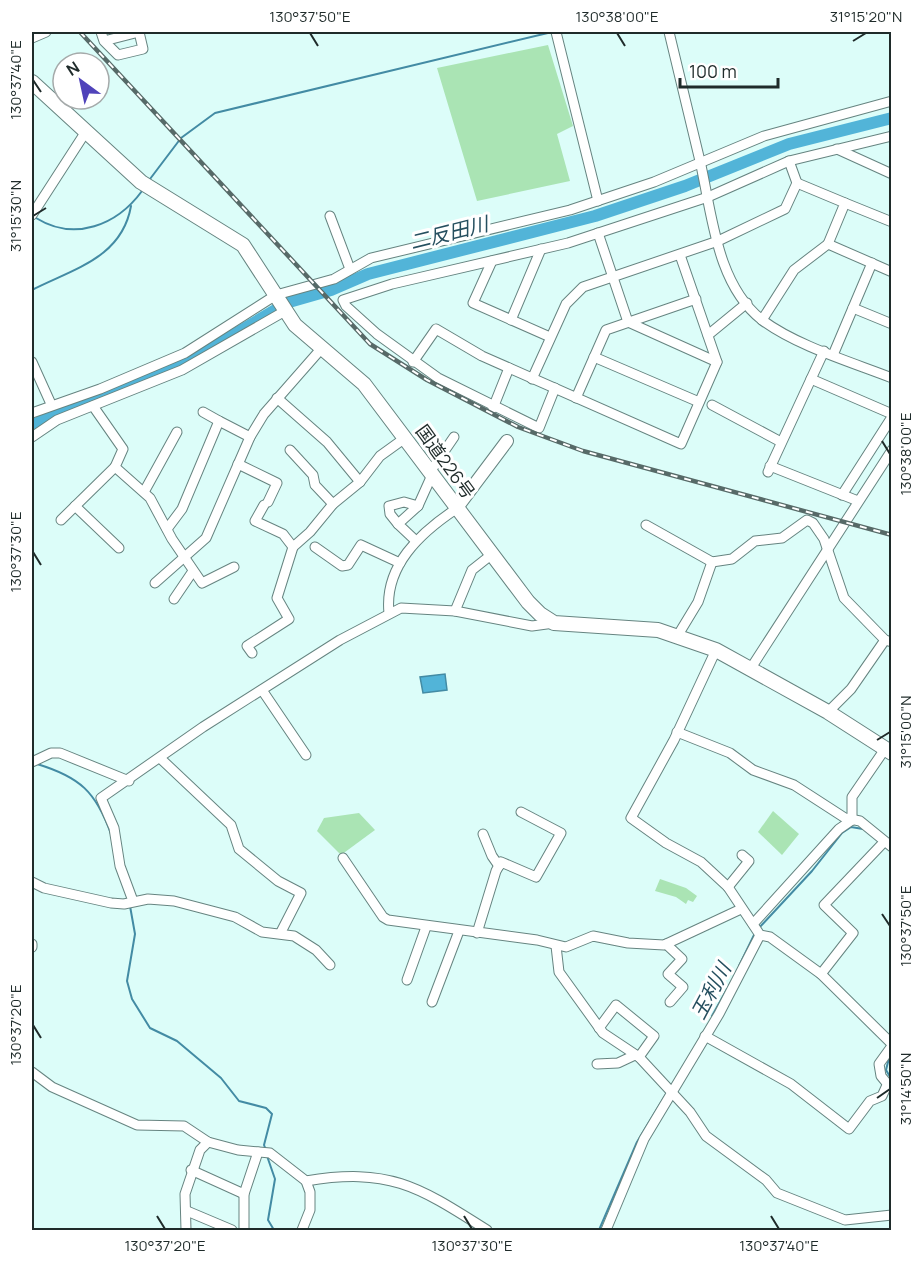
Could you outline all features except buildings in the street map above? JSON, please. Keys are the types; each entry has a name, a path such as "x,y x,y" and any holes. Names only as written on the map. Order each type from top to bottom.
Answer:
{"highway":[{"name":"国道226号","path":"32,82 141,182 243,245 281,304 305,336 364,384 528,602 554,623"},
{"path":"554,623 637,626 678,635 716,650 751,668 890,751"}],"main road":[{"path":"456,509 507,441"}],"street":[{"path":"32,38 46,32"},
{"path":"556,32 598,201"},
{"path":"669,32 718,241 731,279 762,320 824,351 891,378"},
{"path":"32,412 100,388 185,353 371,258 570,210 654,182 783,130 891,101"},
{"path":"32,213 85,133"},
{"path":"555,388 539,428 493,408 413,362 377,334 346,306 343,300 392,284 541,249 598,233 707,194 789,161 891,136"},
{"path":"837,149 891,174"},
{"path":"532,379 550,337 573,295 583,287 718,241 785,209 796,183 789,161"},
{"path":"796,183 890,219"},
{"path":"762,320 794,270 828,244 845,203"},
{"path":"330,216 350,269"},
{"path":"598,233 628,322 717,362"},
{"path":"828,244 891,272"},
{"path":"511,320 541,249"},
{"path":"413,362 436,329 482,356 681,444 717,362 680,255"},
{"path":"492,261 473,303 550,337"},
{"path":"833,355 872,263"},
{"path":"576,398 606,330 696,299"},
{"path":"708,335 747,303"},
{"path":"32,437 52,423 182,370 281,304"},
{"path":"853,308 891,324"},
{"path":"155,582 206,538 250,436 277,398 321,349"},
{"path":"824,351 769,469 858,501"},
{"path":"594,357 699,402"},
{"path":"32,362 51,404"},
{"path":"493,408 509,368"},
{"path":"811,379 891,416 842,495"},
{"path":"277,398 327,442 360,482"},
{"path":"712,405 782,442"},
{"path":"61,520 115,467 123,450 93,406"},
{"path":"203,412 250,436"},
{"path":"167,529 182,509 219,421"},
{"path":"144,492 177,432"},
{"path":"398,524 418,506 431,474 454,437"},
{"path":"252,653 247,646 289,619 277,598 293,547 310,532 333,504 360,482 380,456 405,438"},
{"path":"290,450 313,475 315,485 333,504"},
{"path":"751,668 891,450"},
{"path":"238,464 277,483 255,520 283,534 293,547"},
{"path":"115,467 144,492 156,507 183,557 202,583 234,567"},
{"path":"393,493 389,506 390,514 416,541"},
{"path":"389,506 404,502 418,506"},
{"path":"75,506 119,548"},
{"path":"389,613 388,588 400,563 416,541 456,509"},
{"path":"646,525 712,562 732,559 755,541 782,538 807,520 813,523 827,548 844,598 888,641 851,689 828,712"},
{"path":"315,547 342,566 348,565 361,544 400,563"},
{"path":"455,611 472,570 491,555"},
{"path":"678,635 698,602 712,562"},
{"path":"174,599 193,571"},
{"path":"129,903 117,856 114,828 101,798 262,690 401,608 455,611 532,626 554,623"},
{"path":"705,1036 791,1084 849,1129 870,1101 882,1096 889,1087 881,1076 879,1064 891,1045 821,974 770,937 760,935 728,887 696,858 666,843 631,818 677,732 716,650"},
{"path":"262,690 306,755"},
{"path":"677,732 730,753 753,770 794,785 869,828 885,844 824,905 853,933 821,974"},
{"path":"852,820 852,797 890,751"},
{"path":"33,761 51,753 60,753 129,781"},
{"path":"160,758 231,825 239,849 278,881 301,893 281,932"},
{"path":"477,933 501,862 536,877 561,833 521,812"},
{"path":"753,924 839,829 852,820"},
{"path":"483,834 499,866"},
{"path":"728,887 749,861 742,855"},
{"path":"343,858 383,916 395,923 537,940 556,946 566,947 593,936 628,943 666,944 741,909"},
{"path":"32,884 129,903 148,899 174,901 235,917 262,932 281,932 304,942 330,965"},
{"path":"407,980 426,927"},
{"path":"432,1002 459,931"},
{"path":"606,1230 667,1089 705,1036 760,935"},
{"path":"666,944 682,959 668,974 683,987 670,1002"},
{"path":"556,946 559,972 599,1028 637,1056 690,1112 706,1136 766,1180 777,1193 845,1220 891,1215"},
{"path":"597,1064 618,1063 637,1056 654,1036 616,1005 599,1028"},
{"path":"32,1072 52,1087 137,1125 184,1126 208,1142 238,1150 270,1153 306,1181 310,1192 310,1210 302,1230"},
{"path":"186,1230 187,1211 184,1197 191,1170 200,1150 208,1142"},
{"path":"244,1230 244,1194 258,1152"},
{"path":"191,1170 244,1194"},
{"path":"306,1181 334,1176 383,1177 417,1188 487,1230"},
{"path":"187,1211 232,1230"}],"green space":[{"path":"548,45 573,126 557,134 570,181 477,201 437,68"},
{"path":"773,811 799,834 782,855 758,832"},
{"path":"359,813 375,830 341,855 317,831 324,818"},
{"path":"660,879 686,888 697,896 693,902 688,900 686,904 676,897 655,891"}],"water":[{"path":"445,674 447,690 423,693 420,677"}],"waterway":[{"path":"150,179 181,138 215,113 552,32"},
{"name":"二反田川","path":"32,426 54,414 188,362 289,302 331,290 368,274 595,216 685,186 789,144 892,118"},
{"path":"36,218 66,229 94,226 120,213 142,191"},
{"path":"32,290 79,268 107,250 118,238 126,224 131,206"},
{"path":"37,764 65,775 84,788 99,807 111,834"},
{"name":"玉利川","path":"758,929 812,871 842,833 851,827 863,829"},
{"path":"130,906 135,934 127,981 132,999 150,1028 177,1041 221,1078 239,1101 266,1108 272,1114 264,1145 266,1150"},
{"name":"玉利川","path":"739,966 755,933"},
{"name":"玉利川","path":"712,1016 731,982"},
{"path":"889,1058 886,1070 892,1080"},
{"name":"玉利川","path":"599,1230 637,1142 668,1091"},
{"path":"267,1156 275,1179 268,1220 274,1230"}],"railway":[{"path":"80,32 370,344 427,380 518,427 583,451 892,535"}]}
